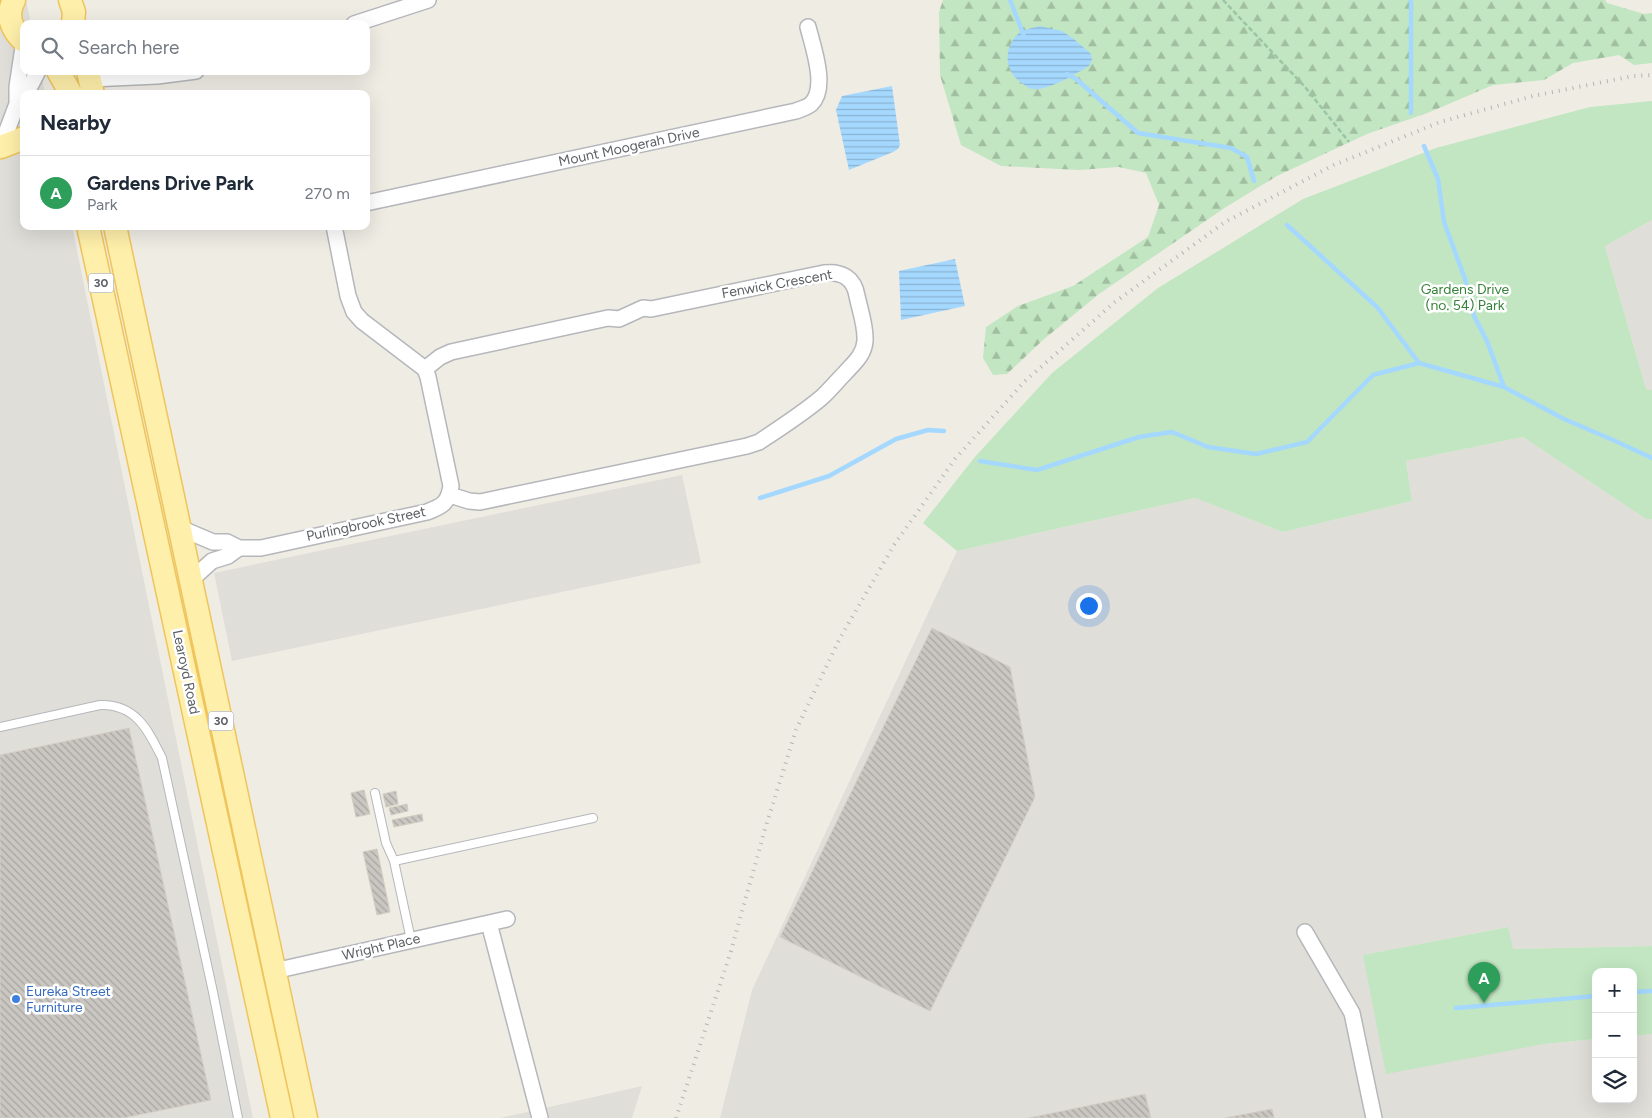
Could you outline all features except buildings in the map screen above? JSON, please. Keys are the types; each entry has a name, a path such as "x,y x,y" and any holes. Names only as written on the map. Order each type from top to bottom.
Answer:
{"main road":[{"path":"14,0 10,14 11,23 15,32 20,37"},
{"path":"70,0 74,12 73,20"},
{"path":"60,75 69,90"},
{"path":"0,148 20,140"},
{"name":"Learoyd Road","path":"89,230 282,1118"},
{"name":"Learoyd Road","path":"116,230 306,1118"}],"street":[{"path":"366,20 428,0"},
{"name":"Mount Moogerah Drive","path":"370,202 796,111 811,105 818,93 820,80 808,27"},
{"path":"20,68 17,88 20,94"},
{"path":"27,90 36,75"},
{"path":"90,81 165,75"},
{"path":"0,148 20,103"},
{"path":"335,230 348,296 354,312 362,321 425,369 451,486 450,495"},
{"name":"Fenwick Crescent","path":"425,369 450,352 608,318 619,319 643,308 652,309 824,273 834,272 841,274 848,277 853,283 863,324 865,341 860,357 820,399 759,442 480,502 468,501 450,495"},
{"name":"Purlingbrook Street","path":"180,528 206,540 227,542 238,548 261,548 427,512 440,508 450,495"},
{"name":"Purlingbrook Street","path":"191,580 212,561 228,556 238,548"},
{"name":"Wright Place","path":"274,971 507,919"},
{"path":"489,923 540,1118"},
{"path":"1305,932 1352,1013 1374,1118"}],"lane":[{"path":"0,727 100,705 114,704 134,715 148,730 162,758 213,992 238,1118"},
{"path":"375,793 386,843 394,861 411,940"},
{"path":"394,861 593,818"}],"path":[{"path":"1223,0 1305,87 1350,142"}],"shaded area":[{"path":"0,0 26,0 30,20 20,20 20,75 42,75 44,90 20,90 20,230 73,230 253,1118 0,1118"},
{"path":"1652,220 1652,390 1646,389 1605,246"},
{"path":"1523,437 1646,519 1652,519 1652,946 1512,949 1507,927 1364,955 1544,1044 1592,1039 1592,1103 1637,1103 1637,1036 1652,1034 1652,1118 720,1118 752,990 957,551 1195,498 1283,532 1412,501 1406,461"},
{"path":"682,475 701,563 232,661 214,573"},
{"path":"642,1086 632,1118 500,1118 545,1108"}],"green space":[{"path":"943,0 1605,0 1607,3 1644,14 1652,13 1652,63 1634,65 1619,55 1573,63 1544,80 1493,85 1430,112 1367,134 1277,176 1226,207 1099,294 1043,340 1007,374 993,375 983,358 986,327 1018,306 1073,286 1148,237 1159,205 1146,173 1119,167 1079,170 1001,166 961,145 940,75 939,12"},
{"name":"Gardens Drive (no. 54) Park","path":"1652,101 1652,220 1605,246 1646,389 1652,390 1652,519 1646,519 1523,437 1406,461 1412,501 1283,532 1195,498 957,551 923,523 974,458 1052,373 1158,288 1303,199 1436,148 1590,107"},
{"path":"1508,927 1513,949 1652,946 1652,1034 1637,1036 1637,968 1592,968 1592,1039 1544,1044 1386,1074 1363,955"}],"water":[{"path":"1040,26 1062,31 1091,54 1092,60 1089,66 1062,81 1039,89 1032,89 1014,76 1008,64 1008,51 1013,39 1020,32"},
{"path":"892,86 900,145 898,149 849,170 836,110 842,96"},
{"path":"955,259 965,306 901,320 899,271"}],"waterway":[{"path":"1010,0 1024,36"},
{"path":"1411,0 1411,113"},
{"path":"1067,74 1076,79 1138,133 1231,148 1247,157 1254,181"},
{"path":"1424,146 1438,179 1444,222 1465,279 1474,316 1487,341 1504,387"},
{"path":"1287,225 1377,307 1419,363 1504,387 1564,419 1652,458"},
{"path":"980,461 1037,470 1139,437 1172,432 1208,447 1256,454 1307,442 1373,375 1419,363"},
{"path":"760,498 829,476 896,439 928,430 944,431"},
{"path":"1637,992 1652,991"},
{"path":"1456,1008 1592,996"}],"railway":[{"path":"676,1118 731,951 765,829 796,730 840,638 894,545 955,459 1025,381 1115,302 1225,222 1334,165 1440,122 1533,96 1633,76 1652,75"}],"place":[{"name":"Eureka Street Furniture","path":"16,999"},
{"name":"Gardens Drive Park","path":"1484,1003"}]}
